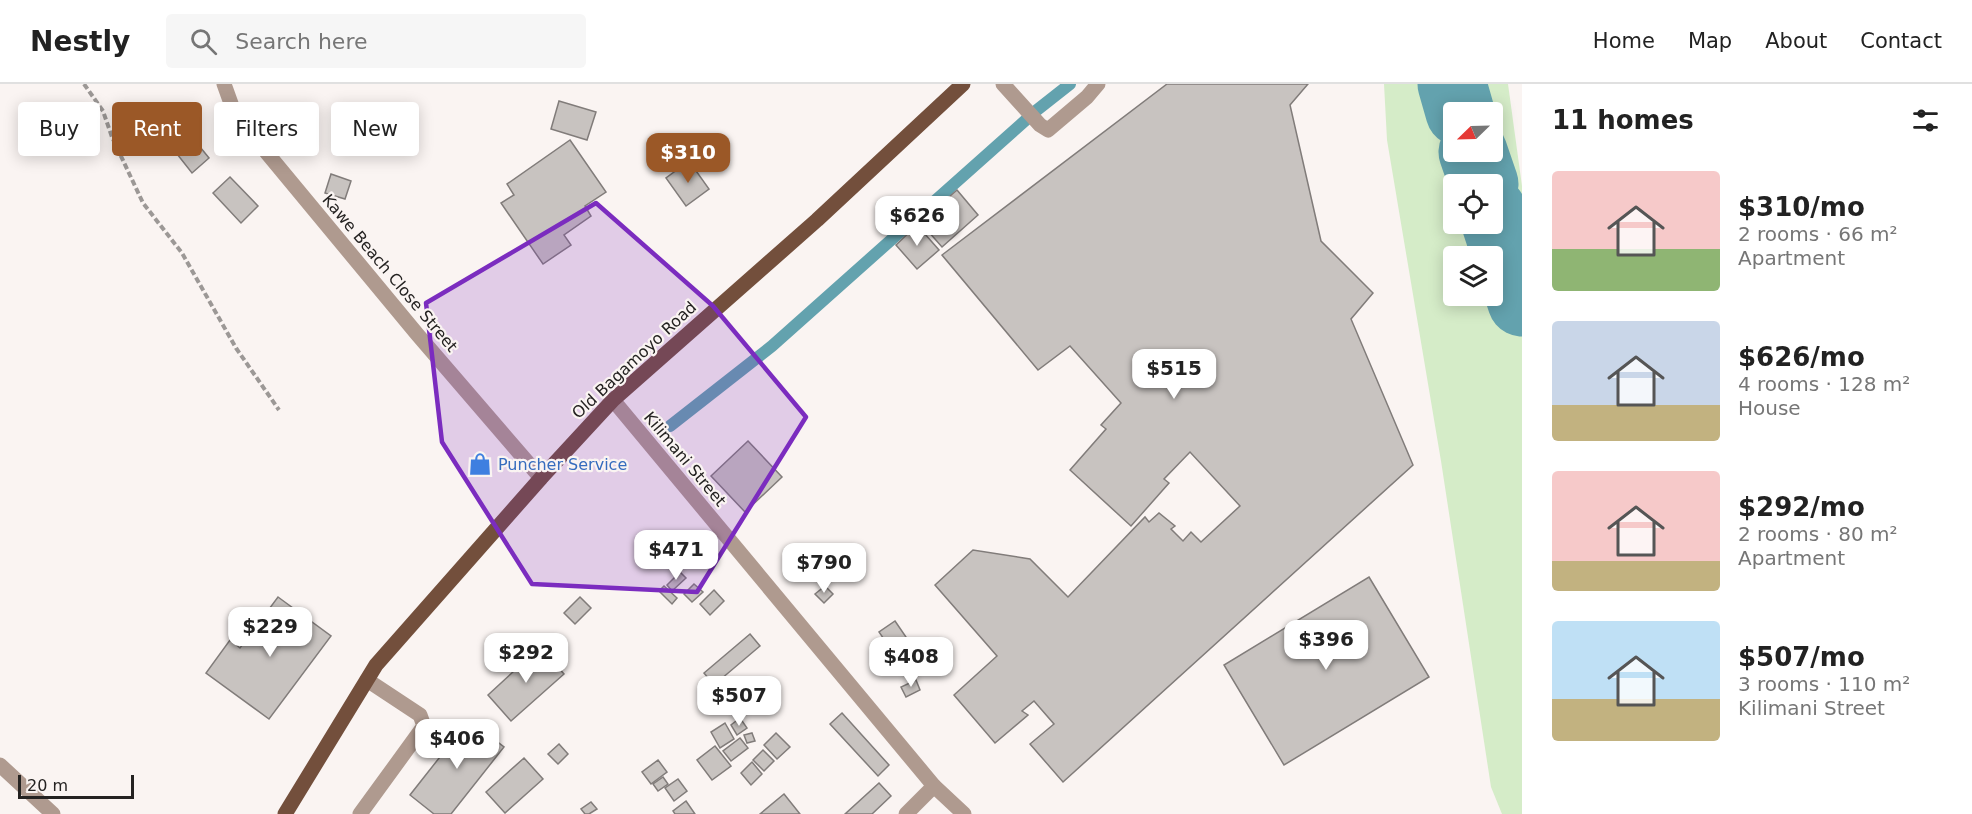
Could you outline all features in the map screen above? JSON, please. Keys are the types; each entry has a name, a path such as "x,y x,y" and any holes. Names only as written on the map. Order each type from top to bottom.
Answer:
{"main road":[{"name":"Old Bagamoyo Road","path":"285,814 376,665 613,400 817,220 963,84"}],"street":[{"name":"Kawe Beach Close Street","path":"224,84 233,109 267,153 417,334 541,478"},
{"path":"1003,84 1040,125 1048,130 1087,97 1098,84"},
{"name":"Kilimani Street","path":"613,400 934,786 964,814"},
{"path":"360,814 424,726 420,715 367,680"},
{"path":"0,765 53,814"},
{"path":"906,814 934,786"}],"path":[{"path":"84,84 103,111 112,137 143,203 182,253 236,348 279,410"}],"highlighted area":[{"path":"596,203 713,306 806,417 697,592 532,584 442,442 426,303"}],"green space":[{"path":"1384,84 1508,84 1522,186 1522,814 1502,814 1491,787 1441,461 1387,140"}],"building":[{"path":"1167,84 1308,84 1290,105 1321,241 1373,293 1351,319 1413,465 1063,782 1030,744 1054,724 1034,701 1022,711 1028,715 995,743 954,695 997,656 935,585 973,550 1030,559 1068,597 1145,517 1149,522 1159,513 1175,526 1171,529 1183,541 1191,532 1201,542 1240,506 1190,452 1164,479 1169,483 1131,526 1070,470 1106,429 1101,425 1121,403 1070,346 1038,370 942,255"},
{"path":"559,101 596,112 587,140 551,129"},
{"path":"570,140 606,192 585,206 591,216 564,235 571,245 543,264 501,203 514,195 507,184"},
{"path":"202,149 209,158 192,173 179,156 202,156"},
{"path":"689,161 709,189 686,206 666,178"},
{"path":"331,174 351,181 345,199 325,193"},
{"path":"230,177 258,206 241,223 213,193"},
{"path":"957,190 978,215 942,247 920,222"},
{"path":"917,225 939,250 917,269 896,245"},
{"path":"748,441 782,477 745,512 711,476"},
{"path":"680,572 686,578 672,591 667,585"},
{"path":"1369,577 1429,677 1284,765 1224,665"},
{"path":"694,584 703,592 692,602 684,594"},
{"path":"664,586 677,598 672,604 659,591"},
{"path":"825,586 833,594 824,603 815,594"},
{"path":"714,590 724,601 710,615 700,604"},
{"path":"278,597 331,636 269,719 206,673 230,640 240,648"},
{"path":"580,597 591,608 575,624 564,613"},
{"path":"895,621 906,637 890,648 879,632"},
{"path":"750,634 760,646 714,685 704,673"},
{"path":"540,647 564,674 511,721 488,695"},
{"path":"916,680 920,690 906,697 901,687"},
{"path":"842,713 889,765 878,776 830,724"},
{"path":"740,718 747,728 737,735 731,725"},
{"path":"469,720 504,747 451,814 434,814 410,795"},
{"path":"725,723 734,739 720,748 711,732"},
{"path":"752,733 755,741 747,743 744,735"},
{"path":"776,733 790,747 777,759 764,745"},
{"path":"740,738 748,748 731,761 723,751"},
{"path":"559,744 568,754 558,764 548,754"},
{"path":"715,746 731,766 712,780 697,760"},
{"path":"763,750 774,761 764,771 753,760"},
{"path":"524,758 543,779 505,813 486,792"},
{"path":"658,760 667,772 651,784 642,772"},
{"path":"752,762 762,774 751,785 741,773"},
{"path":"663,777 668,784 658,791 653,784"},
{"path":"678,779 687,791 674,801 665,788"},
{"path":"879,783 891,796 872,814 845,814"},
{"path":"784,794 800,814 760,814"},
{"path":"686,801 695,814 675,814 673,811"},
{"path":"591,802 597,809 585,814 581,809"}],"waterway":[{"path":"670,426 772,346 1037,110 1070,84"},
{"path":"1452,84 1457,102"},
{"path":"1476,162 1481,174"},
{"path":"1500,234 1522,302"}],"place":[{"name":"Puncher Service","path":"480,464"}]}
